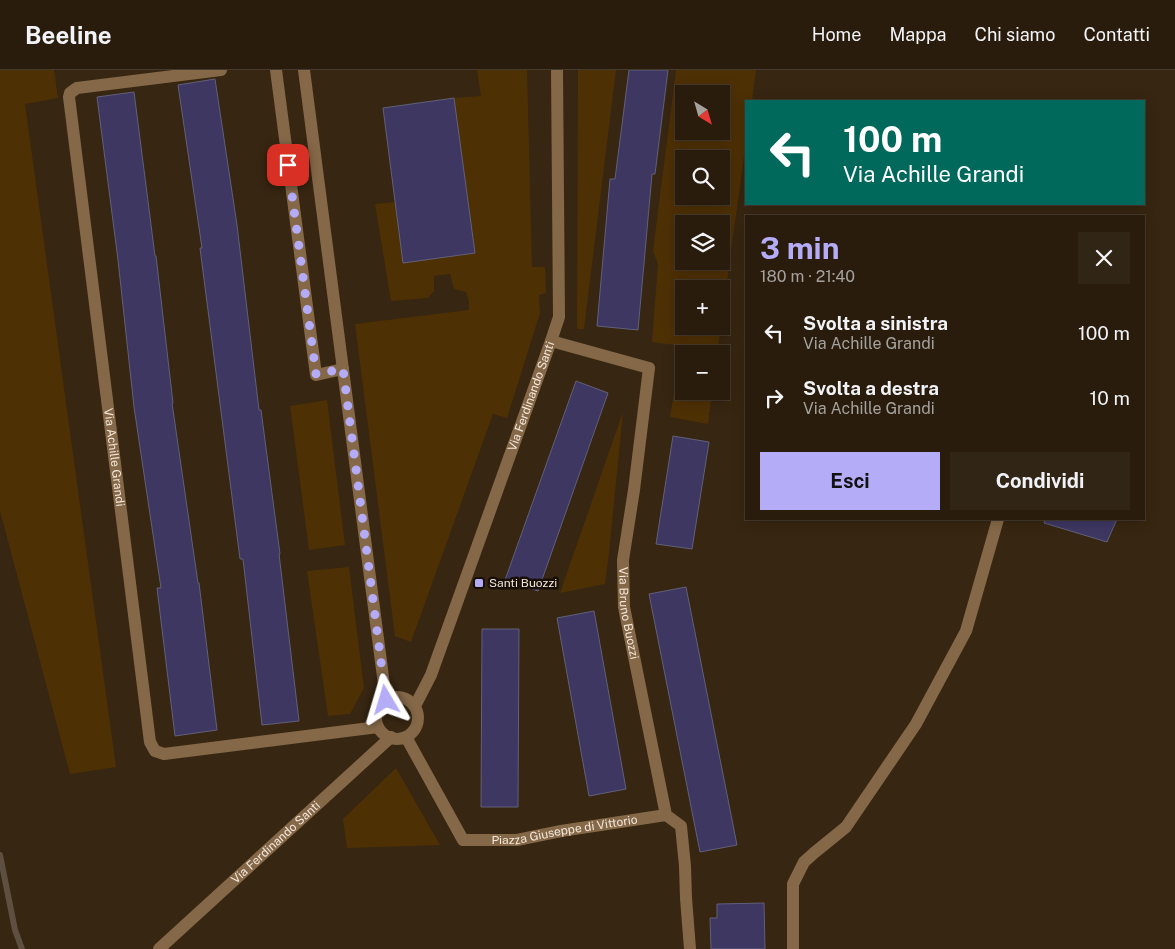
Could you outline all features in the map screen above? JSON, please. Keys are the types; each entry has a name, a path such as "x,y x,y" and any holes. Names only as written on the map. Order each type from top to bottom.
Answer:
{"street":[{"name":"Via Achille Grandi","path":"221,70 77,88 69,96 150,742 155,751 164,754 378,727"},
{"path":"276,70 316,374 343,369"},
{"path":"304,70 386,700"},
{"name":"Via Ferdinando Santi","path":"406,737 416,727 418,713 415,706 431,675 559,317 557,70"},
{"name":"Via Bruno Buozzi","path":"551,341 649,368 634,490 623,560 624,607 666,815"},
{"path":"793,949 793,884 804,862 846,827 916,724 966,630 998,520"},
{"path":"406,737 391,737 378,727 378,709 386,700 398,697 410,701 415,706"},
{"name":"Via Ferdinando Santi","path":"159,949 391,737"},
{"name":"Piazza Giuseppe di Vittorio","path":"406,737 462,840 517,840 561,831 666,815"},
{"path":"666,815 681,826 690,949"}],"shaded area":[{"path":"0,70 54,70 58,98 25,104 116,767 70,774 0,511"},
{"path":"477,70 527,70 532,267 545,267 546,293 539,295 540,313 507,418 493,414 411,642 395,636 355,324 469,310 466,292 454,289 450,274 434,276 434,291 428,298 391,301 375,204 395,202 404,263 454,98 481,96"},
{"path":"578,70 616,70 584,329 577,329"},
{"path":"676,70 756,70 752,100 745,100 745,149 730,259 730,215 675,215 675,270 729,270 727,280 675,280 675,335 720,335 718,345 675,345 652,342 658,264 653,251"},
{"path":"675,387 675,400 711,400 708,424 670,417"},
{"path":"327,400 345,545 309,550 290,406"},
{"path":"623,412 605,584 560,593"},
{"path":"349,567 364,688 350,714 328,716 307,571"},
{"path":"396,768 440,845 347,848 343,819"}],"building":[{"path":"629,70 668,70 655,174 652,174 638,330 597,326 610,179 615,179"},
{"path":"215,79 237,225 259,410 261,410 280,554 299,721 262,725 243,559 240,559 200,248 202,248 178,85"},
{"path":"134,92 156,256 172,403 199,583 217,730 175,736 157,588 161,588 134,407 118,260 97,97"},
{"path":"454,98 475,253 403,263 383,108"},
{"path":"576,381 608,393 538,591 505,580"},
{"path":"673,436 709,442 692,549 656,544"},
{"path":"1045,520 1117,520 1107,542 1044,523"},
{"path":"686,587 737,845 700,852 649,594"},
{"path":"594,611 626,789 589,796 557,618"},
{"path":"482,629 519,629 518,807 481,807"},
{"path":"764,903 765,949 711,949 710,918 717,918 717,904"}],"waterway":[{"path":"0,855 15,930 22,949"}],"place":[{"name":"Santi Buozzi","path":"479,583"}],"route":[{"path":"288,165 316,374 343,369 386,700"}]}
